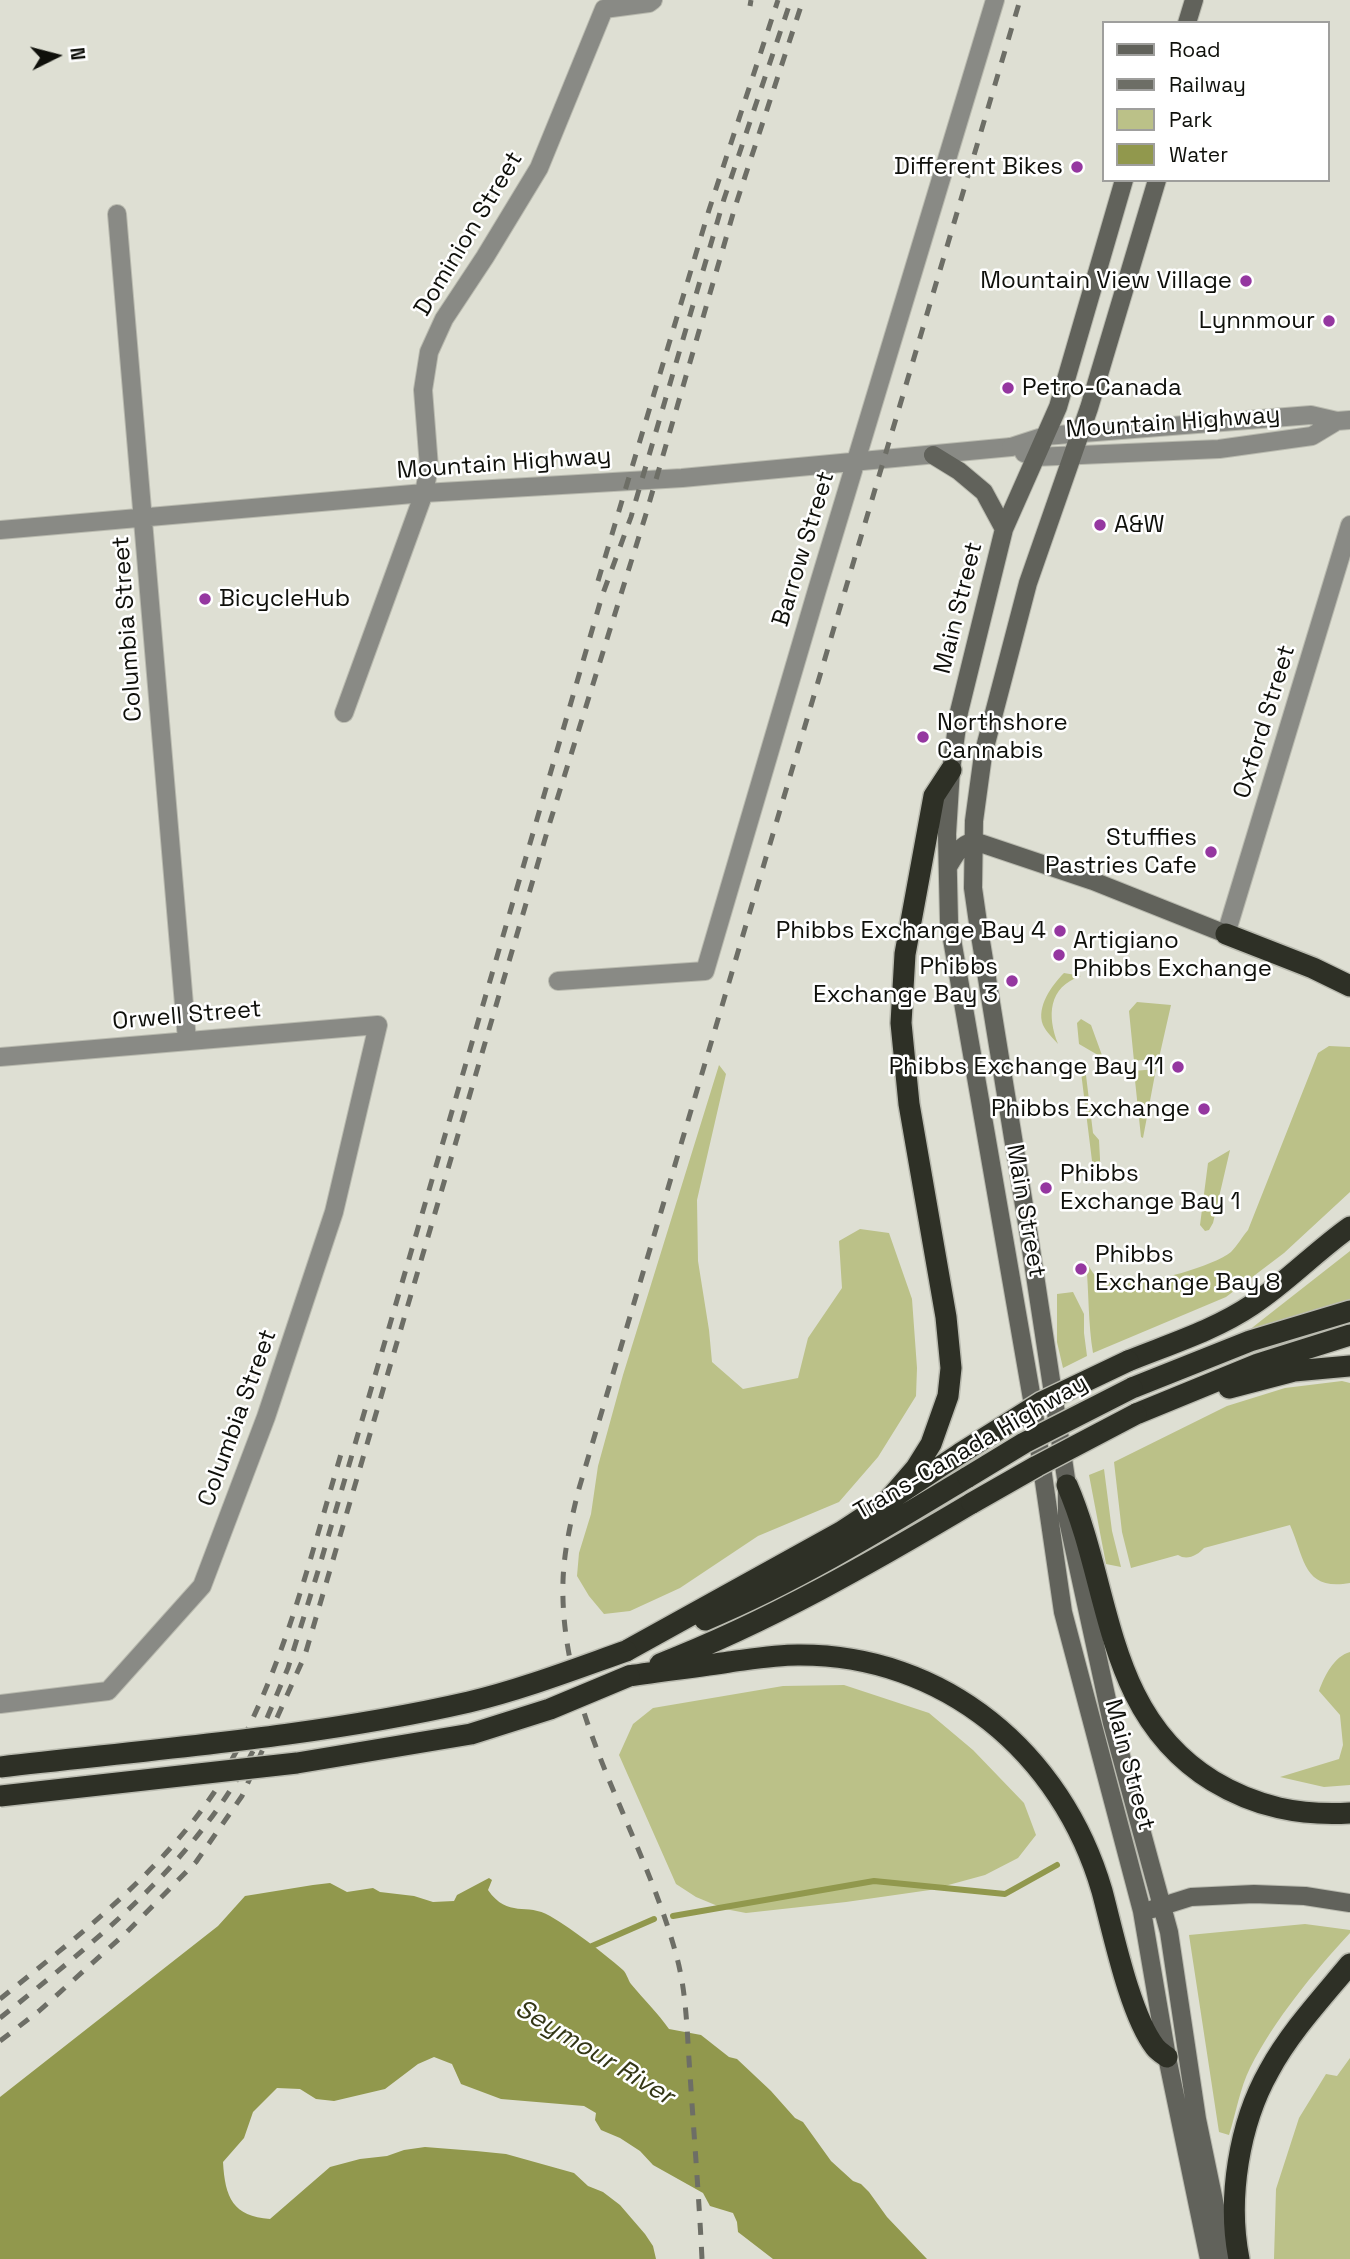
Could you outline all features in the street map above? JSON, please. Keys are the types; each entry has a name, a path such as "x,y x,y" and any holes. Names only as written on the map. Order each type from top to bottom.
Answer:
{"highway":[{"path":"885,1504 916,1468 931,1444 941,1420 951,1368 946,1317 909,1104 901,1023 905,954 934,796 951,770"},
{"path":"1226,934 1303,964 1350,986"},
{"path":"0,1767 395,1717 472,1701 626,1651 841,1532 1042,1402 1128,1361 1204,1330 1249,1307 1350,1227"},
{"name":"Trans-Canada Highway","path":"626,1651 775,1588 863,1541 1035,1437 1132,1388 1250,1341 1350,1311"},
{"name":"Trans-Canada Highway","path":"629,1676 733,1634 838,1582 1037,1465 1136,1415 1258,1364 1350,1335"},
{"path":"1136,1415 1267,1377 1321,1367 1350,1366"},
{"path":"1067,1485 1079,1513 1109,1628 1130,1688 1159,1734 1180,1756 1207,1777 1238,1795 1289,1811 1350,1813"},
{"path":"0,1796 296,1763 471,1734 550,1709 629,1676 796,1654 843,1658 907,1674 960,1699 984,1716 1030,1759 1069,1812 1098,1878 1137,2012 1155,2047 1167,2057"},
{"path":"1239,2259 1234,2225 1236,2188 1241,2152 1252,2109 1276,2060 1350,1964"}],"main road":[{"path":"1188,21 1194,0"},
{"name":"Main Street","path":"1123,182 1058,407 1004,529 958,712 947,834 949,922 1028,1372 1063,1612 1142,1911 1167,2057 1209,2259"},
{"name":"Main Street","path":"1156,182 1080,433 1028,583 995,701 977,786 973,888 1030,1236 1067,1485 1067,1516 1112,1723 1171,1941 1197,2119 1226,2259"},
{"path":"933,455 959,471 984,492 1004,529"},
{"path":"948,867 957,851 974,841 1093,881 1226,934"},
{"path":"1142,1911 1191,1897 1254,1894 1305,1896 1350,1903"}],"street":[{"name":"Barrow Street","path":"558,981 705,971 995,0"},
{"name":"Dominion Street","path":"344,713 424,493 429,467 423,390 429,352 444,319 538,168 604,9 651,1"},
{"name":"Columbia Street","path":"117,214 187,1040"},
{"name":"Mountain Highway","path":"0,530 424,493 682,478 856,463 1011,447 1045,436 1080,433 1311,415 1343,421"},
{"name":"Mountain Highway","path":"1011,447 1035,457 1219,449 1312,436 1343,421"},
{"name":"Oxford Street","path":"1226,934 1350,524"},
{"name":"Columbia Street","path":"0,1704 108,1690 202,1586 270,1406 334,1212 378,1025"},
{"name":"Orwell Street","path":"0,1057 378,1025"}],"green space":[{"path":"1064,973 1081,976 1062,987 1056,995 1052,1023 1058,1044 1048,1033 1041,1018 1043,1004 1050,990"},
{"path":"1137,1002 1171,1005 1159,1058 1134,1061 1129,1011"},
{"path":"1081,1019 1091,1025 1103,1058 1079,1044 1077,1023"},
{"path":"1329,1046 1350,1047 1350,1192 1284,1253 1226,1297 1093,1353 1086,1261 1101,1280 1132,1283 1188,1271 1231,1252 1248,1230 1318,1053"},
{"path":"1080,1064 1085,1067 1093,1133 1099,1140 1101,1178 1094,1177"},
{"path":"719,1065 726,1074 697,1200 698,1261 712,1362 743,1389 798,1378 808,1338 842,1288 839,1241 860,1229 889,1233 912,1299 917,1368 916,1396 878,1457 839,1502 758,1536 680,1588 630,1611 604,1614 577,1576 579,1553 591,1514 598,1466 623,1375"},
{"path":"1156,1069 1143,1138 1134,1071"},
{"path":"1230,1150 1213,1223 1209,1230 1205,1231 1200,1225 1208,1163"},
{"path":"1350,1251 1350,1299 1243,1338 1253,1327"},
{"path":"1073,1292 1084,1314 1087,1356 1063,1368 1057,1342 1057,1294"},
{"path":"1342,1381 1350,1383 1350,1583 1323,1582 1314,1577 1303,1560 1290,1525 1204,1548 1192,1556 1178,1555 1131,1568 1122,1532 1114,1462 1227,1406 1285,1388"},
{"path":"1104,1469 1112,1531 1121,1567 1106,1564 1089,1475"},
{"path":"1350,1652 1350,1785 1324,1787 1280,1777 1339,1759 1343,1745 1340,1715 1319,1691 1334,1662"},
{"path":"844,1685 929,1713 973,1750 1024,1803 1036,1835 1018,1858 985,1875 930,1890 746,1913 725,1909 696,1897 676,1884 619,1755 633,1724 653,1708 783,1686"},
{"path":"1305,1924 1350,1930 1350,1933 1309,1980 1271,2032 1247,2076 1229,2135 1219,2132 1189,1935"},
{"path":"1350,2058 1350,2259 1274,2259 1276,2189 1299,2118 1326,2074 1337,2076"}],"water":[{"name":"Seymour River","path":"489,1878 492,1880 488,1890 495,1899 510,1907 542,1912 550,1916 615,1963 669,2029 701,2035 729,2057 737,2059 795,2118 803,2122 831,2161 869,2192 887,2217 927,2259 773,2259 738,2232 733,2213 710,2206 703,2193 653,2165 640,2151 620,2138 601,2130 595,2120 596,2113 584,2106 501,2099 461,2084 452,2064 434,2057 418,2064 385,2089 334,2101 316,2099 300,2089 277,2088 253,2112 244,2138 223,2162 226,2186 233,2203 247,2214 270,2219 330,2167 425,2147 506,2154 574,2173 588,2186 603,2192 620,2205 645,2234 653,2246 656,2259 0,2259 0,2097 218,1926 245,1896 330,1883 347,1892 373,1888 380,1892 414,1896 433,1902 454,1901 457,1895"}],"waterway":[{"path":"673,1916 874,1881 1005,1894 1057,1865"},
{"path":"592,1946 654,1919"}],"railway":[{"path":"750,6 751,0"},
{"path":"598,581 709,210 778,0"},
{"path":"267,1718 288,1668 319,1568 602,596 631,517 724,199 791,0"},
{"path":"0,2041 39,2011 127,1932 196,1862 242,1796 305,1655 550,822 646,514 735,207 803,0"},
{"path":"702,2259 683,1986 662,1911 606,1773 574,1679 565,1631 563,1581 566,1547 578,1492 1020,0"},
{"path":"0,1999 86,1929 141,1879 191,1824 216,1789 254,1717 283,1643 341,1454"},
{"path":"0,2018 107,1929 173,1864 203,1829 253,1751"}],"place":[{"name":"Different Bikes","path":"1077,167"},
{"name":"Mountain View Village","path":"1246,281"},
{"name":"Lynnmour","path":"1329,321"},
{"name":"Petro-Canada","path":"1008,388"},
{"name":"A&W","path":"1100,525"},
{"name":"BicycleHub","path":"205,599"},
{"name":"Northshore Cannabis","path":"923,737"},
{"name":"Stuffies Pastries Cafe","path":"1211,852"},
{"name":"Phibbs Exchange Bay 4","path":"1060,931"},
{"name":"Artigiano Phibbs Exchange","path":"1059,955"},
{"name":"Phibbs Exchange Bay 3","path":"1012,981"},
{"name":"Phibbs Exchange Bay 11","path":"1178,1067"},
{"name":"Phibbs Exchange","path":"1204,1109"},
{"name":"Phibbs Exchange Bay 1","path":"1046,1188"},
{"name":"Phibbs Exchange Bay 8","path":"1081,1269"}]}
